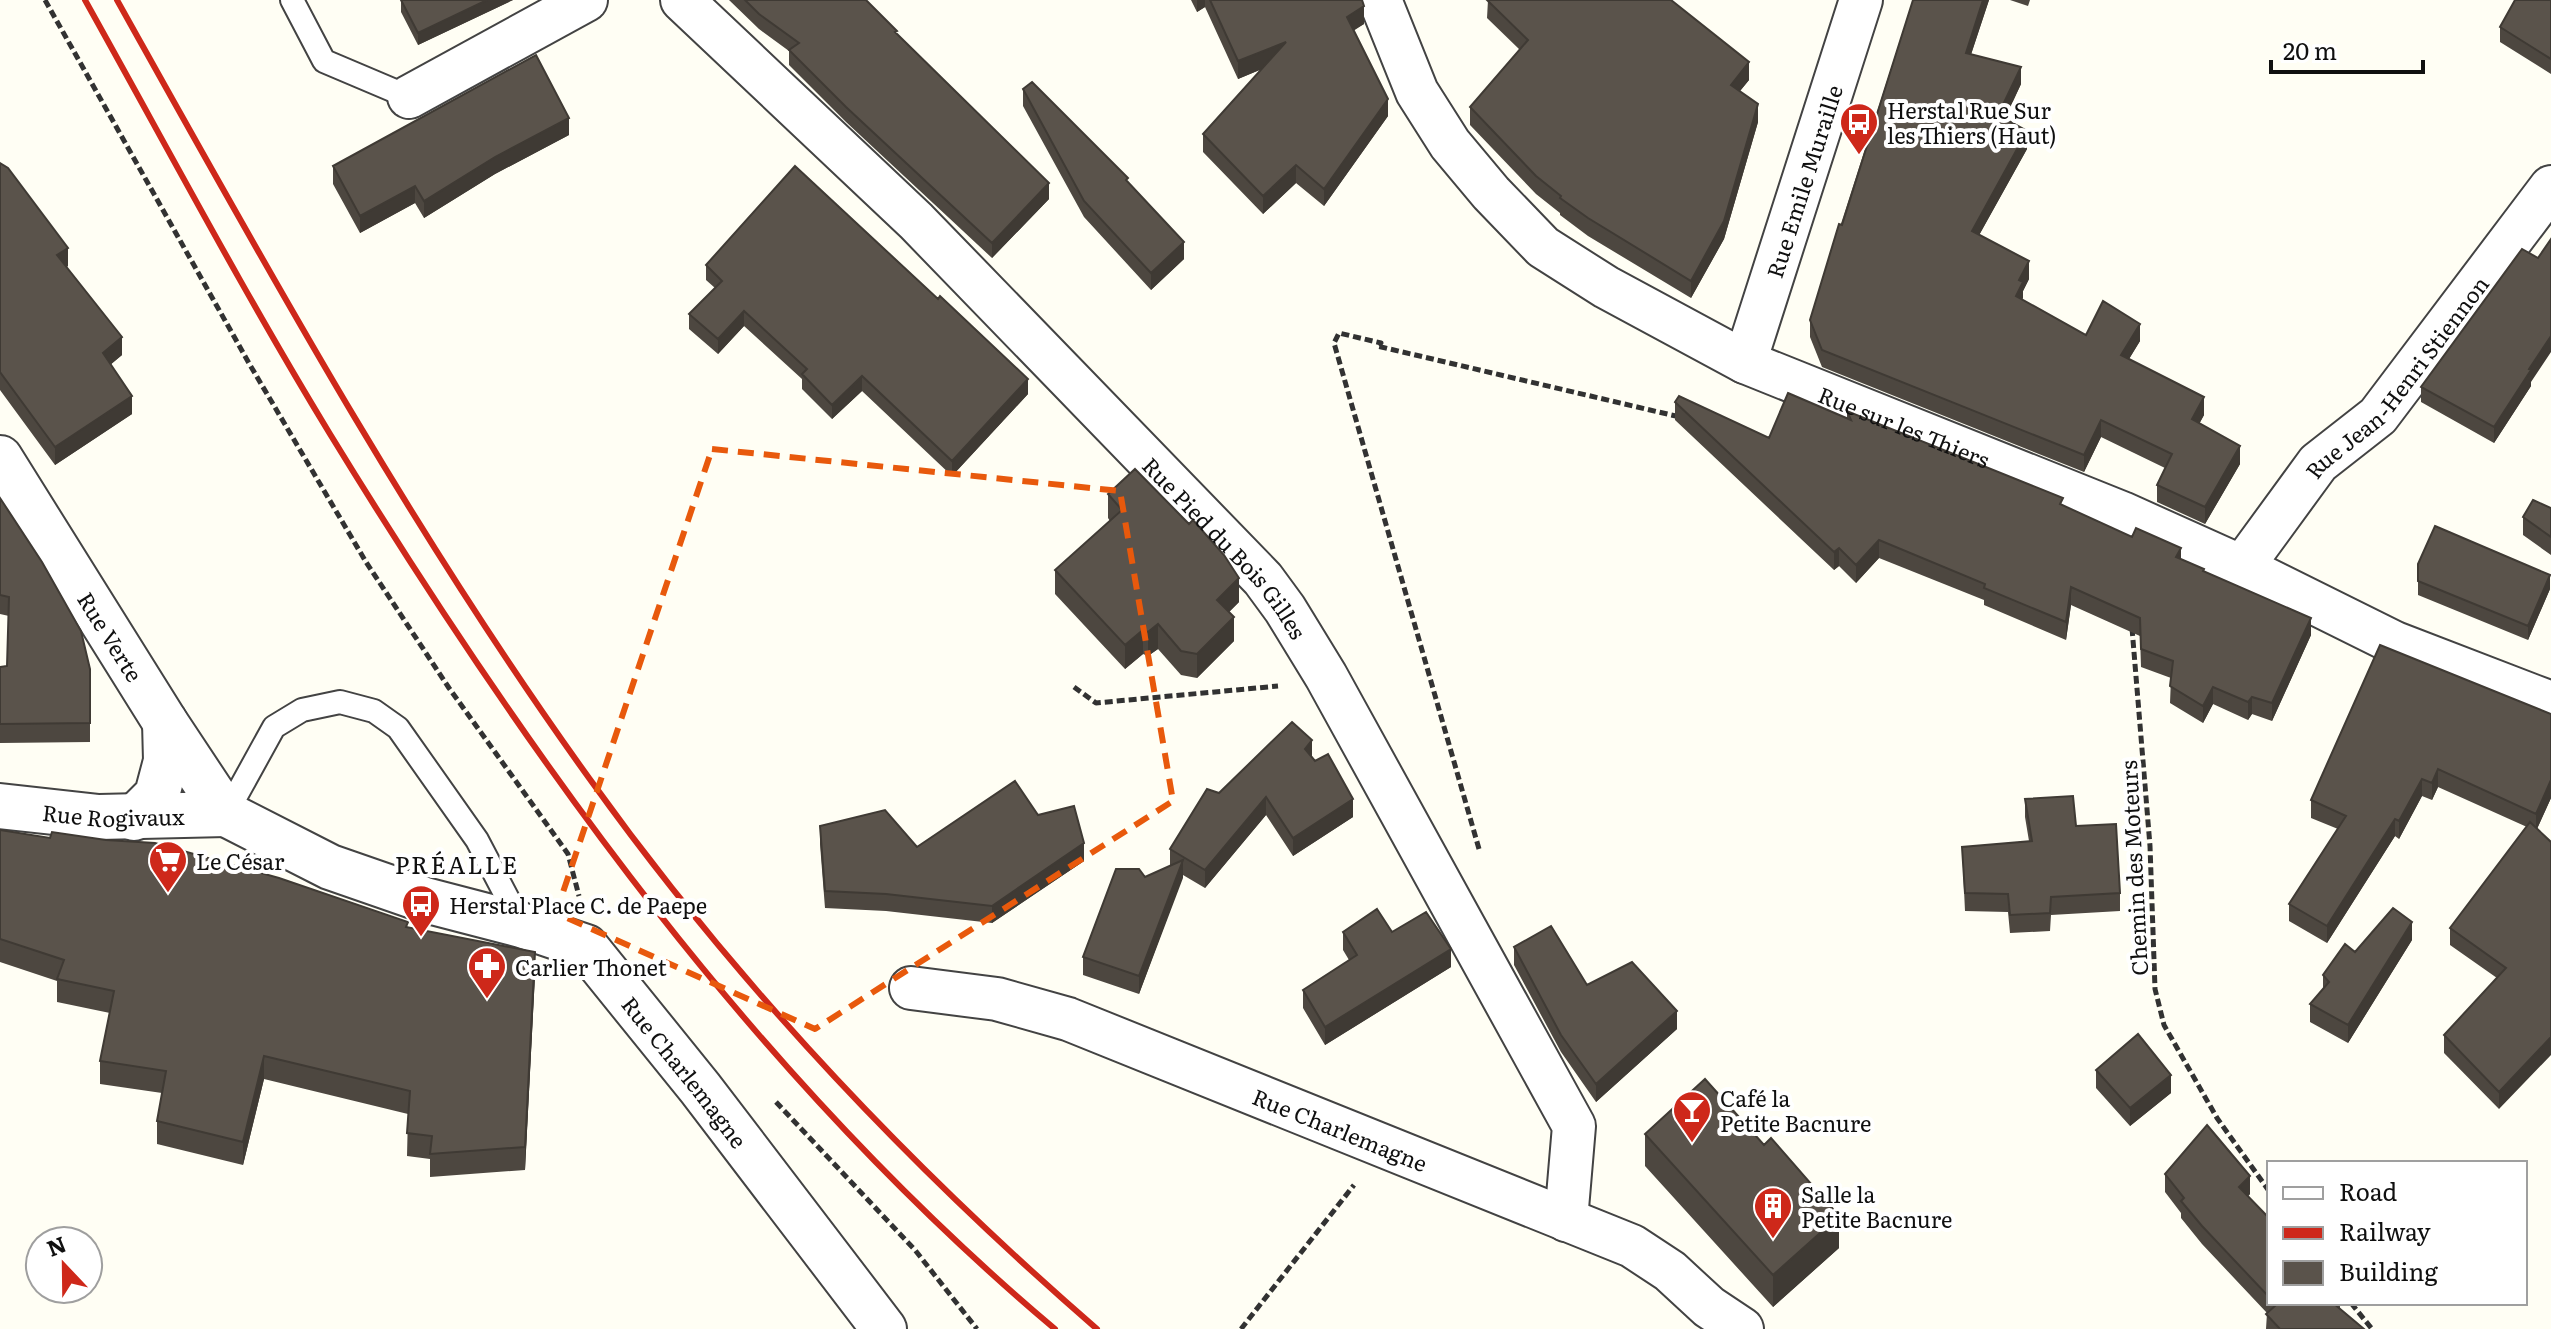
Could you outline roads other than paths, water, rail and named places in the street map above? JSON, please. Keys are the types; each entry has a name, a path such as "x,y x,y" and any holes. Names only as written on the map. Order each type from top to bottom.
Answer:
{"street":[{"path":"409,97 586,0"},
{"name":"Rue Pied du Bois Gilles","path":"682,0 916,221 1263,579 1285,609 1326,676 1574,1126 1566,1220"},
{"name":"Rue sur les Thiers","path":"1380,0 1417,92 1450,144 1491,193 1543,247 1606,287 1745,362 2122,513 2242,567 2395,643 2551,703"},
{"name":"Rue Emile Muraille","path":"1745,362 1861,0"},
{"name":"Rue Jean-Henri Stiennon","path":"2242,567 2318,463 2378,416 2551,187"},
{"name":"Rue Verte","path":"0,458 226,814"},
{"path":"134,818 157,795 166,761 165,722"},
{"name":"Rue Rogivaux","path":"0,806 99,817 226,814"},
{"name":"Rue Charlemagne","path":"226,814 330,867 425,900 521,925 586,947 700,1088 884,1329"},
{"name":"Rue Charlemagne","path":"911,988 997,999 1068,1019 1632,1246 1670,1271 1709,1307 1742,1329"}],"lane":[{"path":"292,0 324,61 409,97"},
{"path":"226,814 274,727 302,710 340,702 374,711 398,728 477,840 521,925"}],"railway":[{"path":"85,0 236,273 330,434 486,677 570,796 657,911 749,1023 845,1130 947,1233 1055,1329"},
{"path":"117,0 284,297 400,493 524,685 645,854 764,999 827,1068 958,1202 1097,1329"}],"place":[{"name":"Herstal Rue Sur les Thiers (Haut)","path":"1859,156"},
{"name":"Le César","path":"168,894"},
{"name":"Herstal Place C. de Paepe","path":"421,938"},
{"name":"Carlier Thonet","path":"487,1000"},
{"name":"Café la Petite Bacnure","path":"1692,1144"},
{"name":"Salle la Petite Bacnure","path":"1773,1240"}],"district":[{"name":"PRÉALLE","path":"457,863"}]}
